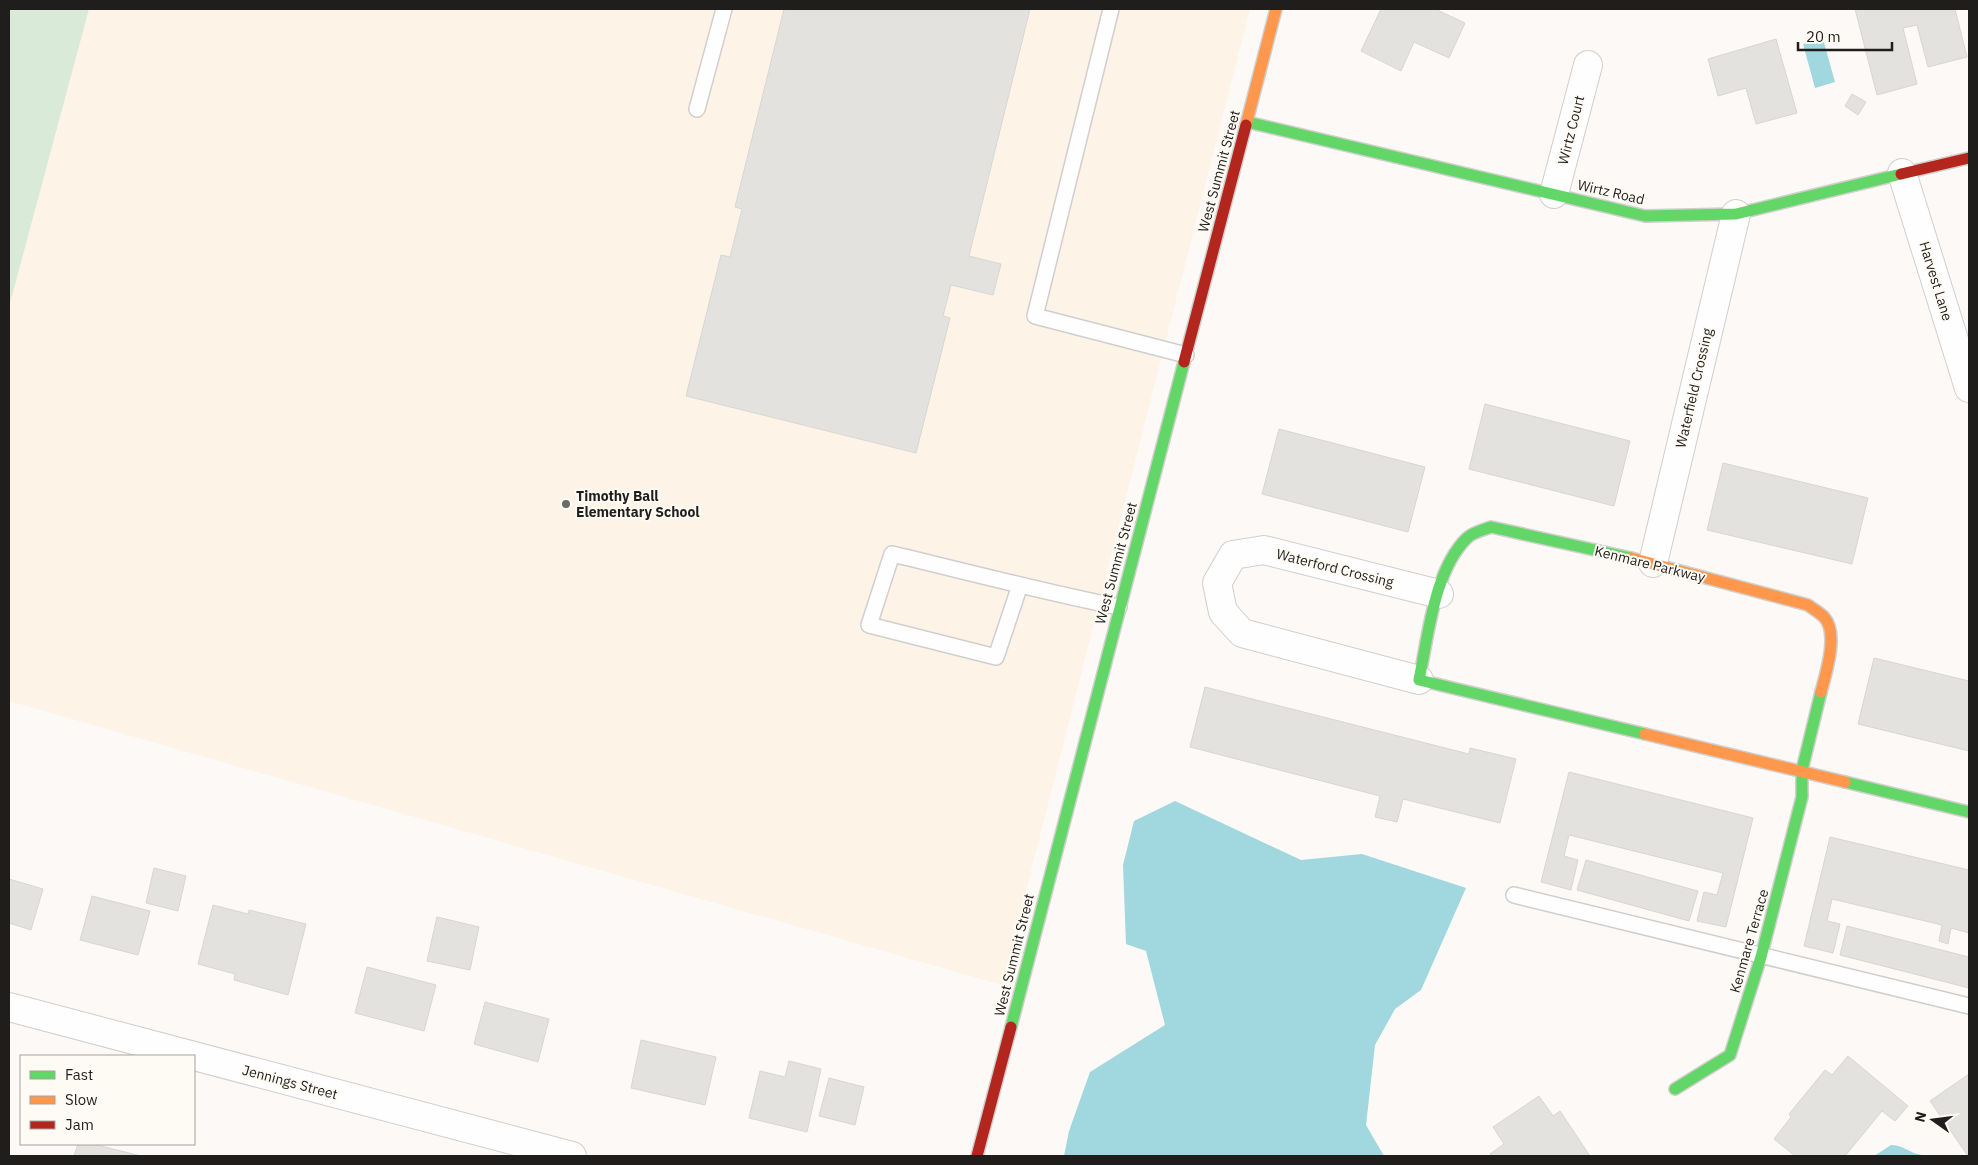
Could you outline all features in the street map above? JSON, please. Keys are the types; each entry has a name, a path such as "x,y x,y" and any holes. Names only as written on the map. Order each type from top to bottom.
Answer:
{"street":[{"name":"West Summit Street","path":"977,1156 1276,9"},
{"name":"Wirtz Court","path":"1554,194 1588,65"},
{"name":"Wirtz Road","path":"1247,122 1645,216 1736,214 1969,158"},
{"name":"Harvest Lane","path":"1902,173 1969,388"},
{"name":"Waterfield Crossing","path":"1653,563 1736,214"},
{"name":"Kenmare Parkway","path":"1419,680 1439,594 1452,555 1468,537 1491,527 1653,563 1808,605 1825,618 1831,636 1828,664 1802,770"},
{"name":"Waterford Crossing","path":"1419,680 1242,633 1223,612 1217,583 1232,556 1264,550 1439,594"},
{"path":"1419,680 1802,770 1969,812"},
{"name":"Kenmare Terrace","path":"1675,1089 1730,1055 1761,957 1802,797 1802,770"},
{"name":"Jennings Street","path":"9,1007 190,1055"},
{"name":"Jennings Street","path":"195,1056 572,1156"}],"lane":[{"path":"697,109 724,9"},
{"path":"1112,9 1035,316 1186,355"},
{"path":"1020,585 996,657 869,625 892,554 1120,607"},
{"path":"1514,895 1761,957 1969,1006"}],"shaded area":[{"name":"Timothy Ball Elementary School","path":"89,9 1250,9 1002,985 9,701 9,307"}],"green space":[{"path":"9,9 89,9 9,307"}],"water":[{"path":"1823,39 1835,82 1815,88 1803,44"},
{"path":"1175,801 1301,860 1362,854 1466,888 1421,990 1395,1009 1375,1045 1366,1125 1384,1156 1064,1156 1069,1131 1090,1072 1165,1025 1146,951 1126,944 1123,865 1134,821"},
{"path":"1891,1145 1919,1155 1937,1156 1874,1156"}],"building":[{"path":"784,9 1030,9 969,256 1001,264 993,295 951,285 943,316 950,318 916,453 686,396 721,255 730,257 742,209 735,207"},
{"path":"1381,9 1435,9 1465,23 1449,58 1414,42 1401,71 1361,51"},
{"path":"1855,9 1955,9 1967,57 1928,67 1917,25 1903,28 1917,84 1877,95"},
{"path":"1776,39 1797,113 1756,124 1746,88 1718,96 1708,59"},
{"path":"1852,94 1866,102 1858,115 1845,106"},
{"path":"1485,404 1630,441 1614,506 1469,469"},
{"path":"1279,429 1425,467 1408,532 1262,494"},
{"path":"1723,463 1868,498 1852,564 1707,530"},
{"path":"1874,658 1969,681 1969,751 1858,724"},
{"path":"1205,687 1469,754 1470,748 1516,759 1500,823 1403,799 1397,822 1375,817 1380,796 1190,747"},
{"path":"1569,772 1753,818 1726,927 1697,921 1704,892 1717,895 1723,873 1569,835 1564,856 1578,860 1571,890 1541,882"},
{"path":"1830,837 1969,870 1969,933 1951,928 1948,944 1939,941 1942,925 1832,899 1827,921 1840,924 1833,953 1804,946"},
{"path":"1586,860 1698,891 1689,921 1577,890"},
{"path":"154,868 186,876 178,911 146,903"},
{"path":"9,879 43,889 31,930 9,923"},
{"path":"92,896 150,911 138,955 80,940"},
{"path":"213,905 248,914 249,910 306,924 288,995 234,980 235,974 198,964"},
{"path":"437,917 479,927 470,970 427,961"},
{"path":"1847,926 1969,957 1969,988 1840,955"},
{"path":"367,967 436,985 424,1031 355,1013"},
{"path":"485,1002 549,1019 538,1062 474,1044"},
{"path":"641,1040 716,1057 705,1105 631,1088"},
{"path":"1848,1056 1908,1106 1895,1121 1882,1111 1845,1156 1795,1156 1774,1139 1791,1117 1789,1114 1825,1070 1832,1075"},
{"path":"789,1061 821,1069 807,1132 749,1118 760,1071 785,1077"},
{"path":"1969,1074 1969,1156 1968,1156 1930,1101"},
{"path":"829,1078 864,1087 855,1125 819,1116"},
{"path":"1539,1096 1553,1116 1560,1111 1590,1156 1492,1156 1490,1154 1504,1144 1493,1127"},
{"path":"78,1145 97,1145 141,1156 74,1156"}],"traffic: fast":[{"path":"1247,122 1645,216 1736,214 1901,174"},
{"path":"1011,1027 1184,362"},
{"path":"1631,558 1491,527 1472,534 1456,552 1440,586 1429,625 1419,680 1645,734"},
{"path":"1675,1089 1730,1055 1761,957 1802,797 1802,770 1821,692"},
{"path":"1845,782 1969,812"}],"traffic: slow":[{"path":"1246,125 1276,9"},
{"path":"1631,558 1808,605 1818,612 1824,617 1831,633 1830,653 1821,692"},
{"path":"1645,734 1845,782"}],"traffic: jam":[{"path":"1184,362 1246,125"},
{"path":"1901,174 1969,158"},
{"path":"977,1156 1011,1027"}],"place":[{"name":"Timothy Ball Elementary School","path":"566,504"}]}
